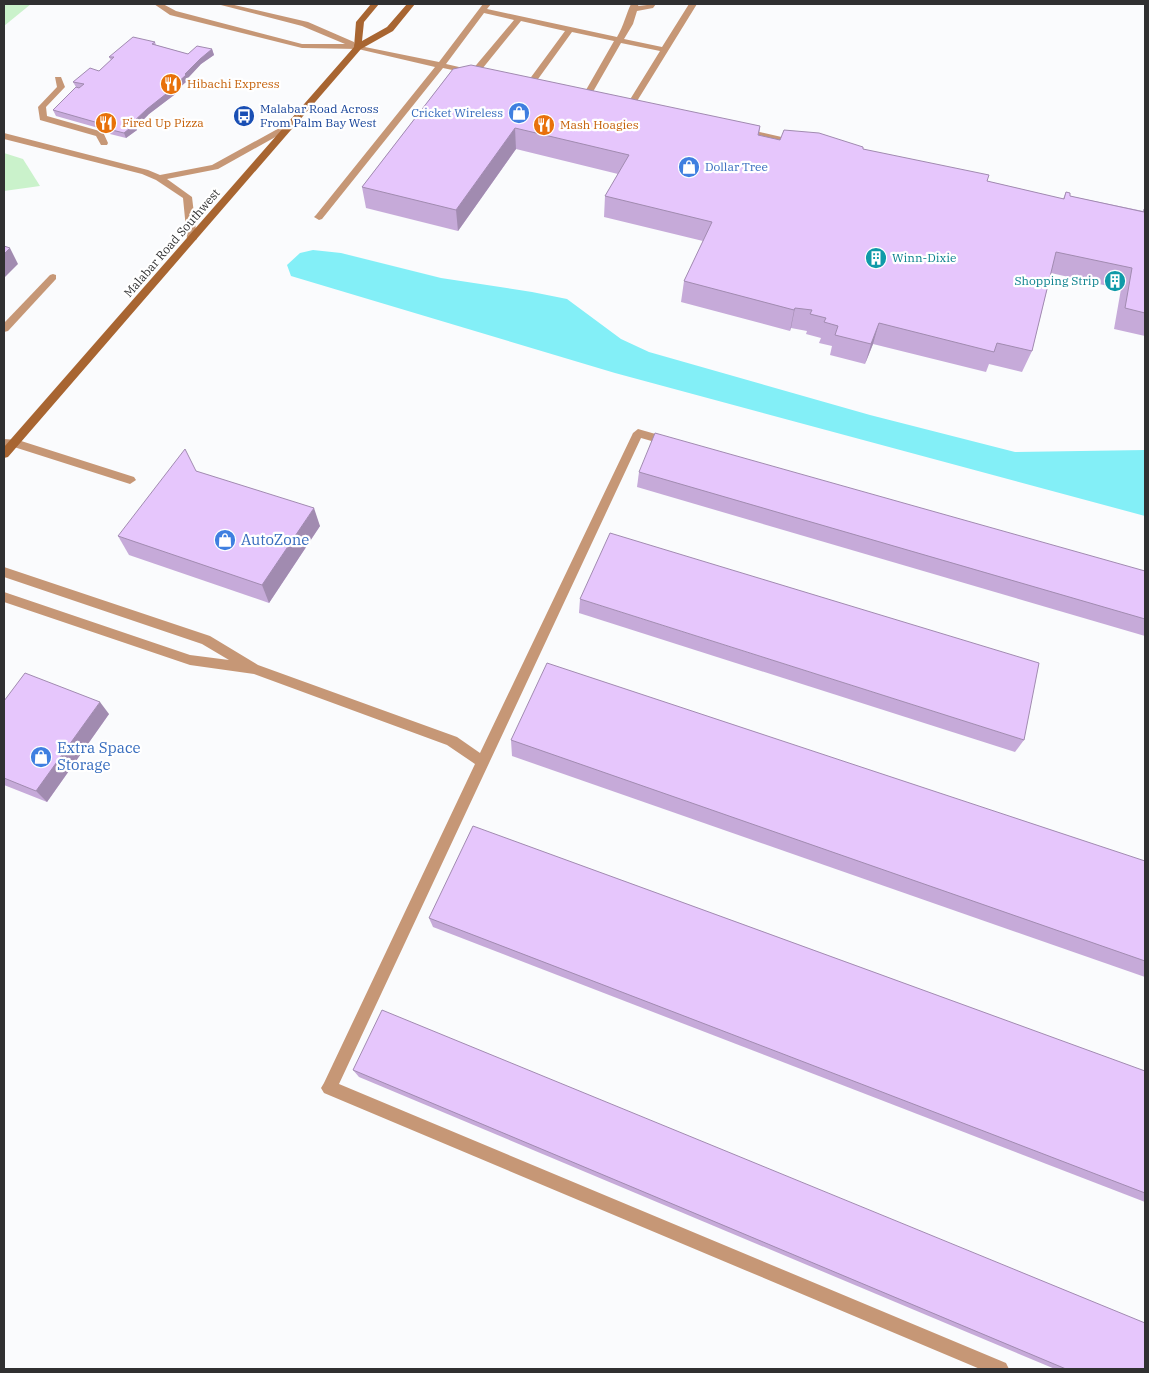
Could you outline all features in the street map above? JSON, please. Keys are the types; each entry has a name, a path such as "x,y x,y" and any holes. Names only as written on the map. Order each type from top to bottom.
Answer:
{"main road":[{"path":"358,47 360,22 375,4"},
{"name":"Malabar Road Southwest","path":"4,454 9,443 192,238 358,47 390,28 411,4"}],"lane":[{"path":"158,4 173,13 302,46 358,47 479,73 519,19"},
{"path":"221,4 305,24 358,47"},
{"path":"586,97 629,24 633,6 650,6 652,4"},
{"path":"630,106 693,4"},
{"path":"319,218 441,65 484,7 519,19 665,50"},
{"path":"530,84 569,30"},
{"path":"58,79 61,87 42,107 43,118 100,134 104,143"},
{"path":"159,178 215,167 292,124"},
{"path":"733,129 806,145"},
{"path":"4,136 145,172 159,178 187,197 192,238"},
{"path":"4,328 53,277"},
{"path":"686,446 638,433 329,1088 1000,1369"},
{"path":"9,443 130,480"},
{"path":"4,572 206,640 254,669 452,741 483,762"},
{"path":"4,597 190,660 254,669"}],"green space":[{"path":"4,4 31,4 4,26"},
{"path":"4,153 23,159 40,186 4,191"}],"water":[{"path":"313,250 341,253 441,278 567,299 621,339 649,352 870,415 1015,452 1145,450 1145,516 615,373 291,276 287,265 300,253"}],"building":[{"path":"133,37 155,42 152,44 188,54 197,46 212,49 185,74 176,86 147,109 132,123 135,124 124,133 108,129 109,126 53,110 76,87 79,88 84,84 73,82 90,68 99,71 114,57 109,57"},
{"name":"Winn-Dixie","path":"471,65 760,126 758,135 780,140 784,130 819,133 863,147 863,149 989,175 987,181 1064,199 1066,192 1070,193 1070,196 1144,212 1145,209 1145,313 1125,308 1132,268 1056,252 1032,351 997,343 994,352 879,323 871,344 835,335 838,326 824,322 826,318 810,314 812,310 795,308 794,310 684,281 712,222 605,196 629,155 515,128 456,210 362,187 453,69"},
{"path":"4,246 10,248 4,254"},
{"path":"655,433 1145,571 1145,619 639,472"},
{"name":"AutoZone","path":"185,449 196,471 314,508 262,585 118,536"},
{"path":"610,533 1039,663 1024,740 580,599"},
{"path":"547,663 1145,861 1145,961 511,740"},
{"name":"Extra Space Storage","path":"25,673 100,702 36,791 4,778 4,701"},
{"path":"473,826 1145,1071 1145,1193 429,918"},
{"path":"382,1010 1145,1323 1145,1369 1066,1369 353,1070"}],"place":[{"name":"Hibachi Express","path":"171,84"},
{"name":"Cricket Wireless","path":"519,113"},
{"name":"Malabar Road Across From Palm Bay West","path":"244,116"},
{"name":"Fired Up Pizza","path":"106,123"},
{"name":"Mash Hoagies","path":"544,125"},
{"name":"Dollar Tree","path":"689,167"},
{"name":"Winn-Dixie","path":"876,258"},
{"name":"Shopping Strip","path":"1115,281"},
{"name":"AutoZone","path":"225,540"},
{"name":"Extra Space Storage","path":"41,757"}]}
